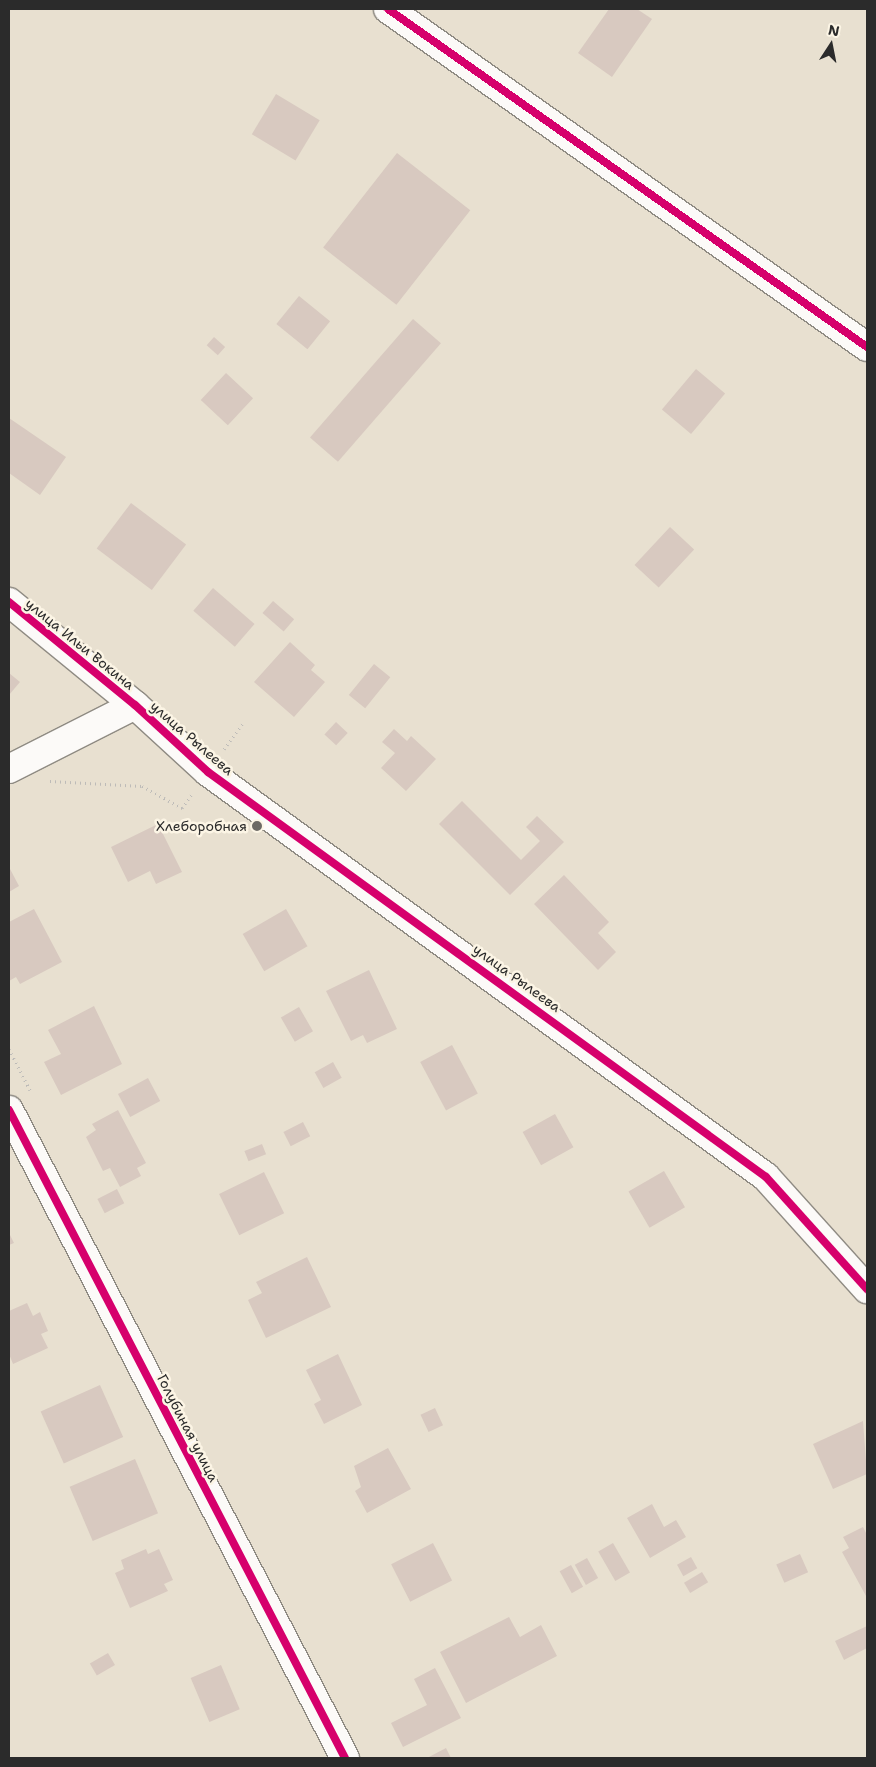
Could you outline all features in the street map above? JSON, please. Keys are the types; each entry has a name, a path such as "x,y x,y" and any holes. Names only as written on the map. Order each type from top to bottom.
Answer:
{"street":[{"path":"388,9 867,347"},
{"name":"улица Ильи Вокина","path":"9,602 135,705"},
{"path":"9,769 135,705"},
{"name":"улица Рылеева","path":"135,705 208,772 766,1177 867,1289"},
{"name":"Голубиная улица","path":"9,1110 345,1758"}],"path":[{"path":"41,785 49,781 142,786 182,808 242,724"}],"building":[{"path":"609,9 637,9 652,19 612,77 578,53"},
{"path":"276,94 320,120 296,161 252,134"},
{"path":"397,153 470,210 396,305 323,248"},
{"path":"299,296 330,321 307,349 276,324"},
{"path":"413,319 441,343 338,462 310,437"},
{"path":"214,337 225,347 218,355 207,345"},
{"path":"696,369 725,393 691,434 662,410"},
{"path":"226,373 253,398 228,425 201,400"},
{"path":"9,418 66,457 40,495 9,473"},
{"path":"131,503 186,545 152,590 97,549"},
{"path":"670,527 694,550 659,588 635,565"},
{"path":"213,588 255,624 235,647 193,611"},
{"path":"273,601 294,619 284,631 263,613"},
{"path":"290,642 315,665 311,670 325,682 294,717 254,682"},
{"path":"374,664 390,677 365,708 349,695"},
{"path":"9,673 20,682 9,695"},
{"path":"336,722 348,733 336,745 324,734"},
{"path":"394,729 407,741 411,736 436,759 406,791 381,768 395,753 382,742"},
{"path":"462,801 521,860 540,841 526,827 537,816 564,842 510,895 439,824"},
{"path":"158,824 182,872 156,884 150,871 128,882 111,847"},
{"path":"9,867 19,886 9,892"},
{"path":"564,875 609,922 598,933 616,952 598,970 534,904"},
{"path":"34,909 62,962 20,984 16,977 9,981 9,922"},
{"path":"286,909 308,946 264,971 243,934"},
{"path":"369,970 397,1029 367,1043 363,1035 351,1041 326,991"},
{"path":"94,1006 122,1064 61,1095 44,1062 61,1054 48,1030"},
{"path":"299,1007 313,1031 295,1042 281,1018"},
{"path":"452,1045 478,1094 446,1110 420,1062"},
{"path":"333,1062 342,1078 323,1088 315,1072"},
{"path":"148,1078 160,1101 130,1117 118,1094"},
{"path":"118,1110 146,1163 137,1168 141,1176 120,1187 110,1168 103,1171 86,1137 96,1130 92,1124"},
{"path":"555,1114 573,1147 541,1165 523,1132"},
{"path":"303,1122 310,1136 291,1146 283,1132"},
{"path":"262,1144 266,1154 249,1161 244,1151"},
{"path":"664,1171 685,1207 649,1228 628,1192"},
{"path":"264,1172 284,1213 239,1235 219,1194"},
{"path":"117,1189 124,1203 105,1213 97,1199"},
{"path":"9,1233 14,1243 9,1245"},
{"path":"307,1257 331,1307 266,1338 248,1300 262,1293 256,1282"},
{"path":"27,1303 33,1316 40,1312 48,1331 41,1334 48,1348 13,1364 9,1354 9,1311"},
{"path":"338,1354 362,1405 324,1424 314,1404 321,1400 306,1370"},
{"path":"100,1385 123,1437 64,1464 41,1411"},
{"path":"435,1408 443,1425 429,1432 420,1415"},
{"path":"863,1421 867,1474 833,1489 813,1444"},
{"path":"388,1448 411,1489 367,1513 355,1491 361,1487 354,1466"},
{"path":"135,1459 158,1513 93,1541 70,1487"},
{"path":"652,1504 664,1527 676,1520 686,1537 650,1558 627,1518"},
{"path":"863,1527 867,1535 866,1596 842,1552 849,1548 843,1537"},
{"path":"433,1543 452,1580 410,1602 391,1564"},
{"path":"613,1543 630,1572 615,1581 598,1552"},
{"path":"146,1549 148,1554 159,1549 173,1580 164,1584 168,1591 130,1608 115,1573 124,1569 121,1560"},
{"path":"800,1554 808,1572 784,1583 776,1565"},
{"path":"691,1557 697,1568 683,1576 677,1565"},
{"path":"587,1558 598,1578 586,1585 575,1565"},
{"path":"571,1565 583,1587 572,1593 560,1571"},
{"path":"702,1572 708,1582 690,1593 684,1583"},
{"path":"509,1617 520,1637 541,1625 557,1656 466,1703 440,1652"},
{"path":"867,1626 867,1648 844,1660 835,1641"},
{"path":"108,1653 115,1665 97,1676 90,1664"},
{"path":"221,1665 240,1709 209,1722 191,1678"},
{"path":"435,1668 461,1718 403,1747 391,1723 427,1705 414,1679"},
{"path":"446,1748 451,1758 427,1758"}],"cycle path":[{"path":"388,9 867,347"},
{"path":"9,602 135,705 208,772 766,1177 867,1289"},
{"path":"9,1110 345,1758"}],"place":[{"name":"Хлеборобная","path":"257,826"}]}
